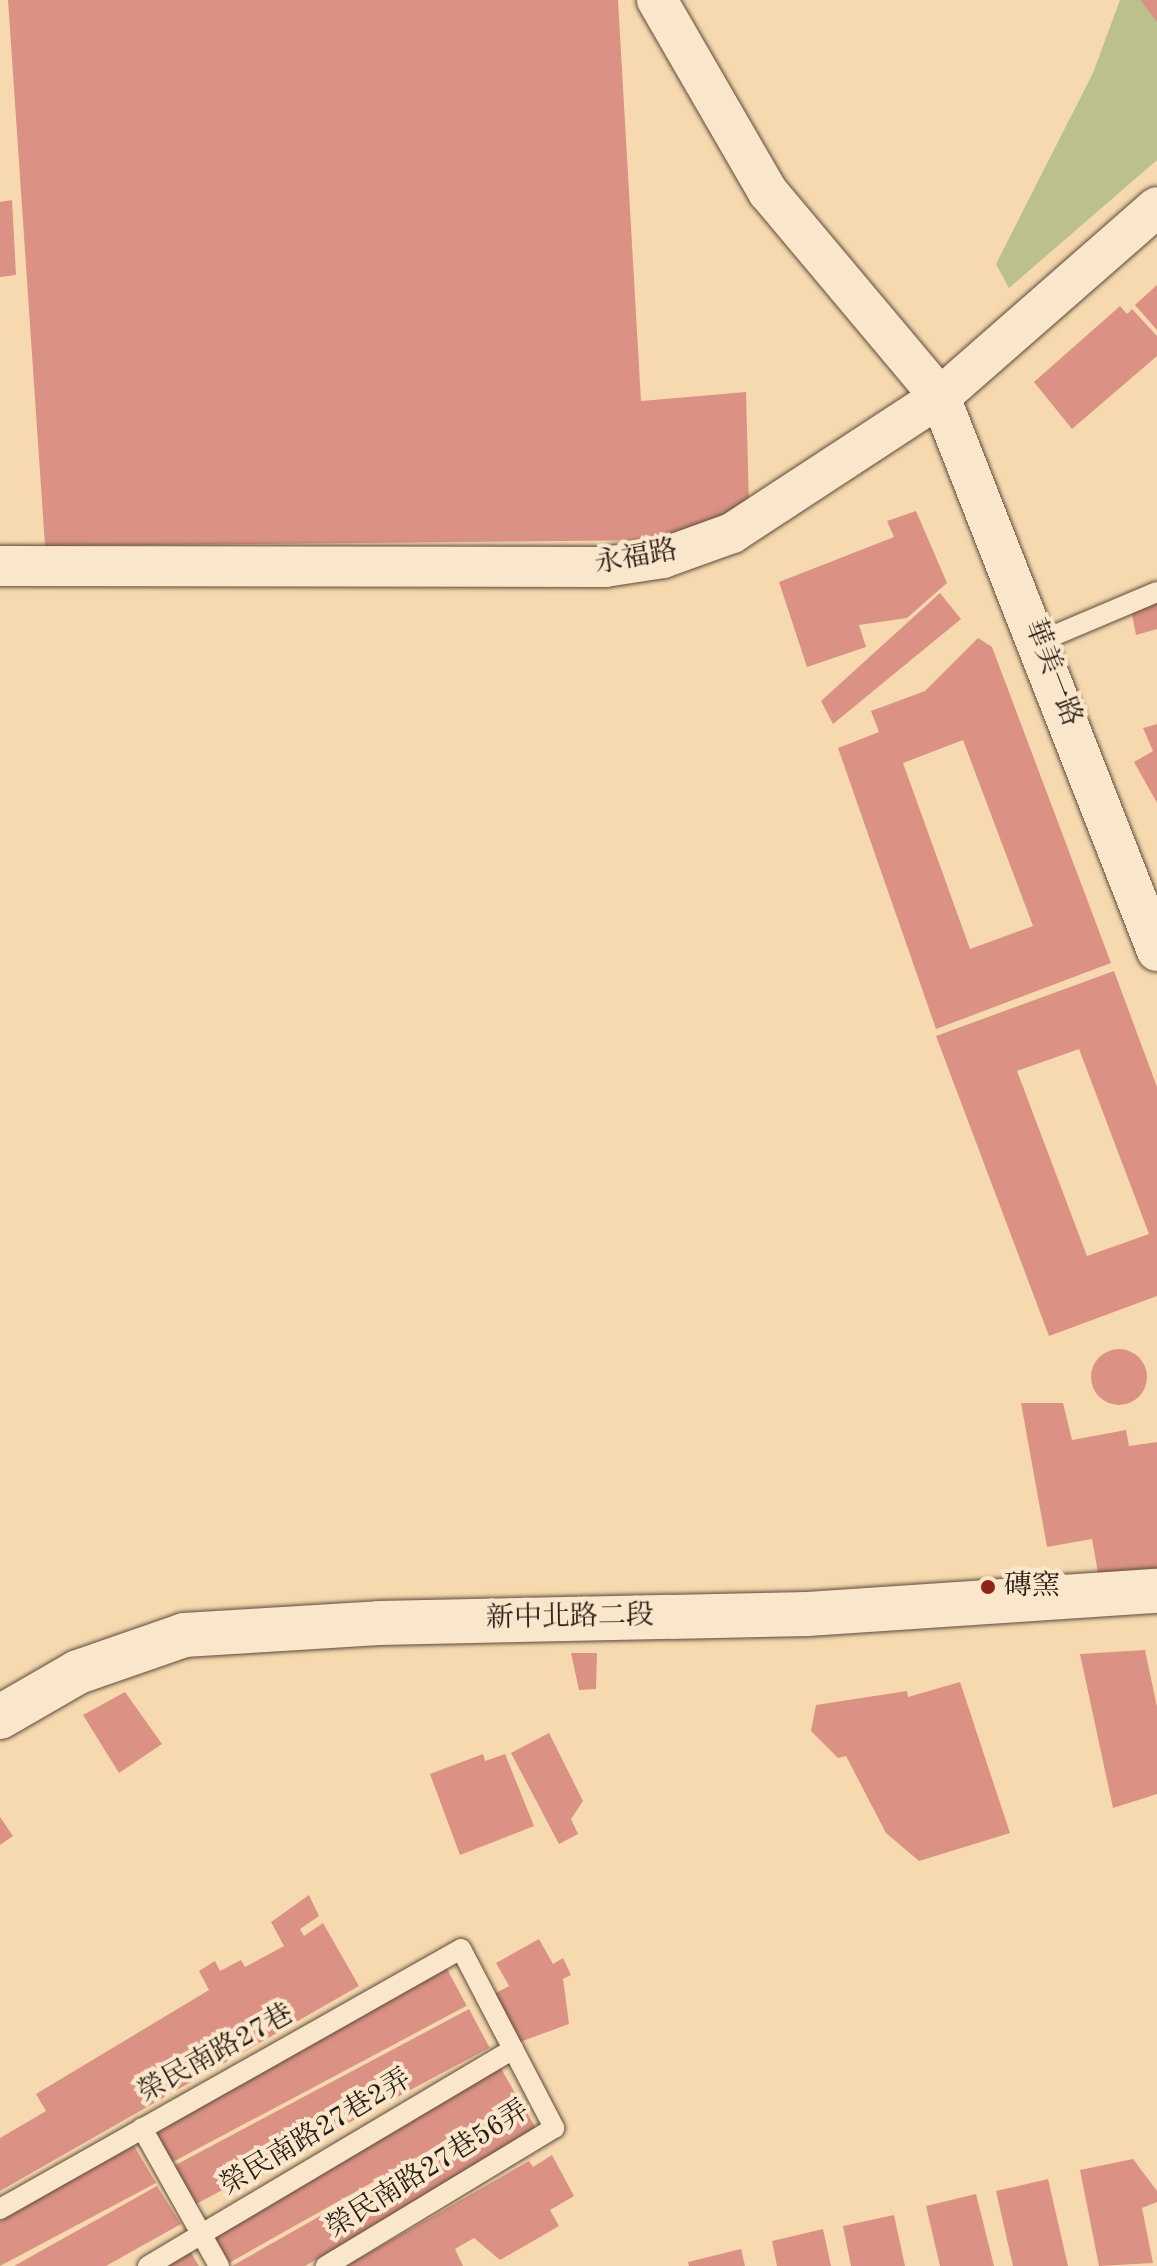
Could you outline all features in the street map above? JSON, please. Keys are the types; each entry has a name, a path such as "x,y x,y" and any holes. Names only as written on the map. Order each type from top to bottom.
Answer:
{"street":[{"name":"華美一路","path":"657,0 768,192 940,397 1041,641 1157,951"},
{"name":"永福路","path":"0,566 605,567 663,558 732,533 940,397 1157,207"},
{"name":"新中北路二段","path":"0,1717 78,1672 184,1635 395,1622 807,1614 1157,1591"}],"lane":[{"path":"1041,641 1157,592"},
{"name":"榮民南路27巷56弄","path":"326,2266 554,2128 461,1949"},
{"name":"榮民南路27巷","path":"0,2209 461,1949"},
{"name":"榮民南路27巷2弄","path":"148,2266 513,2049"},
{"path":"142,2128 199,2236 219,2266"}],"green space":[{"path":"1120,0 1157,0 1157,160 1009,288 996,264 1093,73"}],"building":[{"path":"8,0 618,0 641,401 746,392 749,506 667,540 45,546"},
{"path":"1140,0 1157,0 1157,22"},
{"path":"12,200 16,275 0,277 0,202"},
{"path":"1157,285 1157,330 1135,305"},
{"path":"1120,306 1127,314 1132,309 1157,336 1157,356 1072,429 1034,382"},
{"path":"916,511 947,583 907,618 859,625 866,647 807,667 779,582 894,537 887,521"},
{"path":"940,593 961,619 833,724 821,701"},
{"path":"1157,601 1157,629 1136,635 1131,609"},
{"path":"978,638 992,647 1111,963 936,1029 838,748 879,732 871,711 925,691","holes":["963,740 1033,926 970,949 903,763"]},
{"path":"1157,724 1157,803 1134,762 1153,751 1143,728"},
{"path":"1114,971 1157,1087 1157,1296 1049,1336 936,1036","holes":["1079,1049 1149,1234 1087,1256 1017,1071"]},
{"path":"1119,1349 1139,1357 1147,1377 1139,1397 1119,1405 1099,1397 1091,1377 1099,1357"},
{"path":"1021,1403 1063,1403 1072,1440 1126,1430 1129,1446 1157,1442 1157,1577 1100,1584 1092,1539 1047,1547"},
{"path":"1145,1650 1157,1707 1157,1794 1113,1808 1080,1654"},
{"path":"571,1653 597,1653 596,1689 579,1690"},
{"path":"960,1682 1010,1833 919,1861 886,1833 846,1756 838,1758 811,1731 816,1705 907,1691 908,1697"},
{"path":"125,1692 162,1744 119,1773 83,1715"},
{"path":"549,1733 583,1801 571,1819 578,1834 559,1844 511,1753"},
{"path":"483,1754 485,1761 505,1754 534,1826 460,1855 430,1774"},
{"path":"0,1817 13,1836 0,1845"},
{"path":"309,1895 319,1916 300,1929 304,1936 323,1923 359,1986 0,2191 0,2138 46,2111 36,2094 209,1990 199,1971 215,1961 220,1971 241,1960 245,1967 284,1946 271,1922"},
{"path":"539,1939 553,1964 563,1958 571,1975 563,1979 569,2024 520,2042 494,1994 509,1986 496,1963"},
{"path":"446,1967 467,2006 171,2163 150,2124"},
{"path":"469,2009 490,2048 195,2205 174,2166"},
{"path":"499,2065 519,2100 227,2264 210,2235"},
{"path":"521,2102 539,2134 305,2266 232,2266"},
{"path":"133,2144 156,2183 0,2266 0,2221"},
{"path":"552,2155 574,2196 550,2210 559,2226 500,2260 474,2238 455,2249 463,2266 346,2266 529,2161 533,2167"},
{"path":"1133,2159 1157,2191 1157,2202 1142,2208 1153,2263 1099,2266 1080,2170"},
{"path":"1048,2179 1068,2266 1013,2266 996,2191"},
{"path":"157,2186 181,2224 106,2266 14,2266"},
{"path":"976,2194 994,2266 940,2266 926,2206"},
{"path":"894,2215 905,2266 851,2266 843,2226"},
{"path":"823,2229 831,2266 777,2266 772,2241"},
{"path":"188,2248 199,2266 156,2266"},
{"path":"741,2249 745,2266 689,2266 688,2262"}],"place":[{"name":"磚窯","path":"988,1587"}]}
